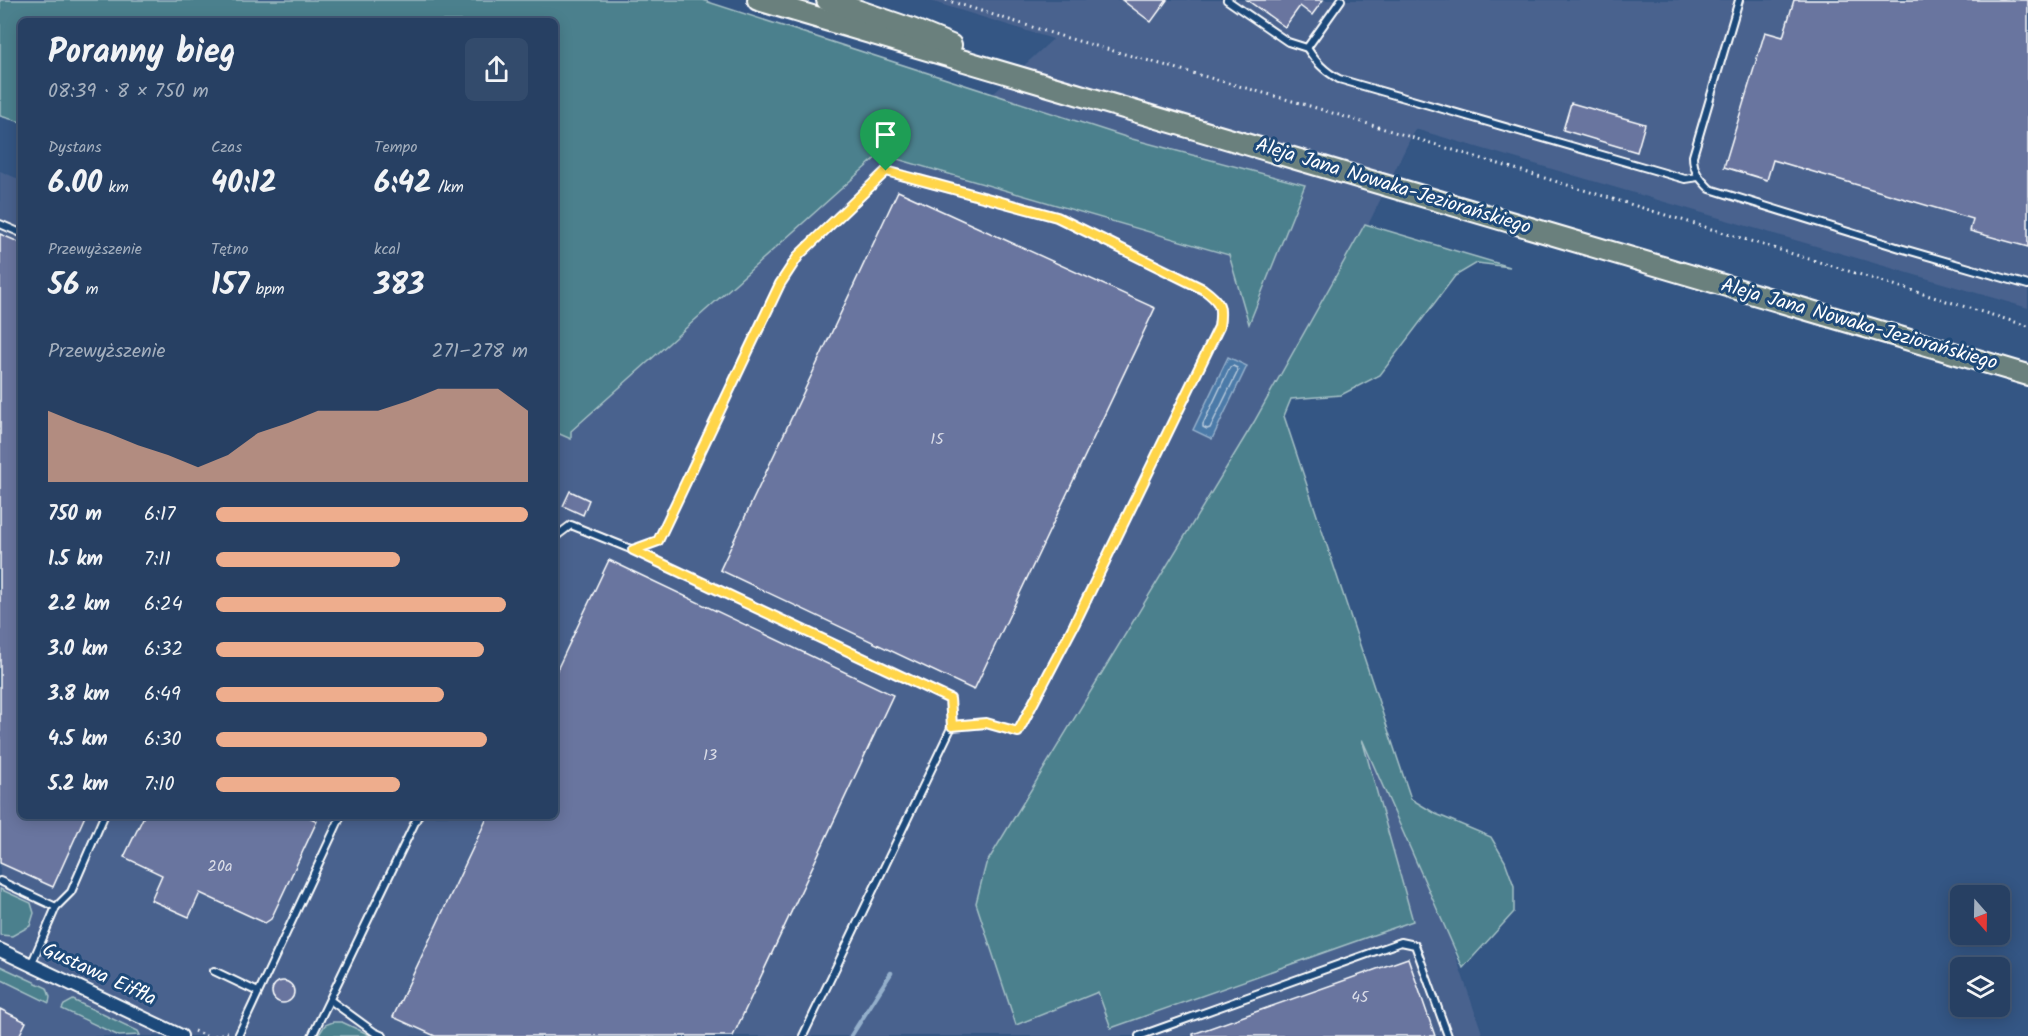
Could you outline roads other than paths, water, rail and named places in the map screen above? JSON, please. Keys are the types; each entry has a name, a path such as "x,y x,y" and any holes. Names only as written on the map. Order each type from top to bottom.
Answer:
{"main road":[{"name":"Aleja Jana Nowaka-Jeziorańskiego","path":"758,0 2028,375"},
{"path":"827,0 912,29 1039,82"}],"street":[{"name":"Gustawa Eiffla","path":"0,950 164,1032 181,1036"}],"lane":[{"path":"1227,0 1288,42 1307,48 1315,61 1326,72 1338,79 1685,179 1698,177"},
{"path":"1307,48 1341,0"},
{"path":"1738,0 1693,156 1693,166 1698,177 1710,189 2028,285"},
{"path":"633,550 658,541 780,284 799,255 886,171 1057,217 1203,289 1216,298 1222,310 1219,327 1074,625 1018,732 986,723 952,726"},
{"path":"0,224 18,232"},
{"path":"558,535 571,525 633,550 950,699 952,726 803,1036"},
{"path":"31,964 56,906 71,892 103,819"},
{"path":"238,1036 340,819"},
{"path":"312,1036 417,819"},
{"path":"0,881 56,906"},
{"path":"1139,1036 1401,942 1415,945 1448,1036"},
{"path":"214,971 258,992"},
{"path":"330,1000 383,1036"}],"water":[{"path":"1228,357 1247,366 1212,439 1193,430"}],"waterway":[{"path":"851,1036 891,973"}]}
